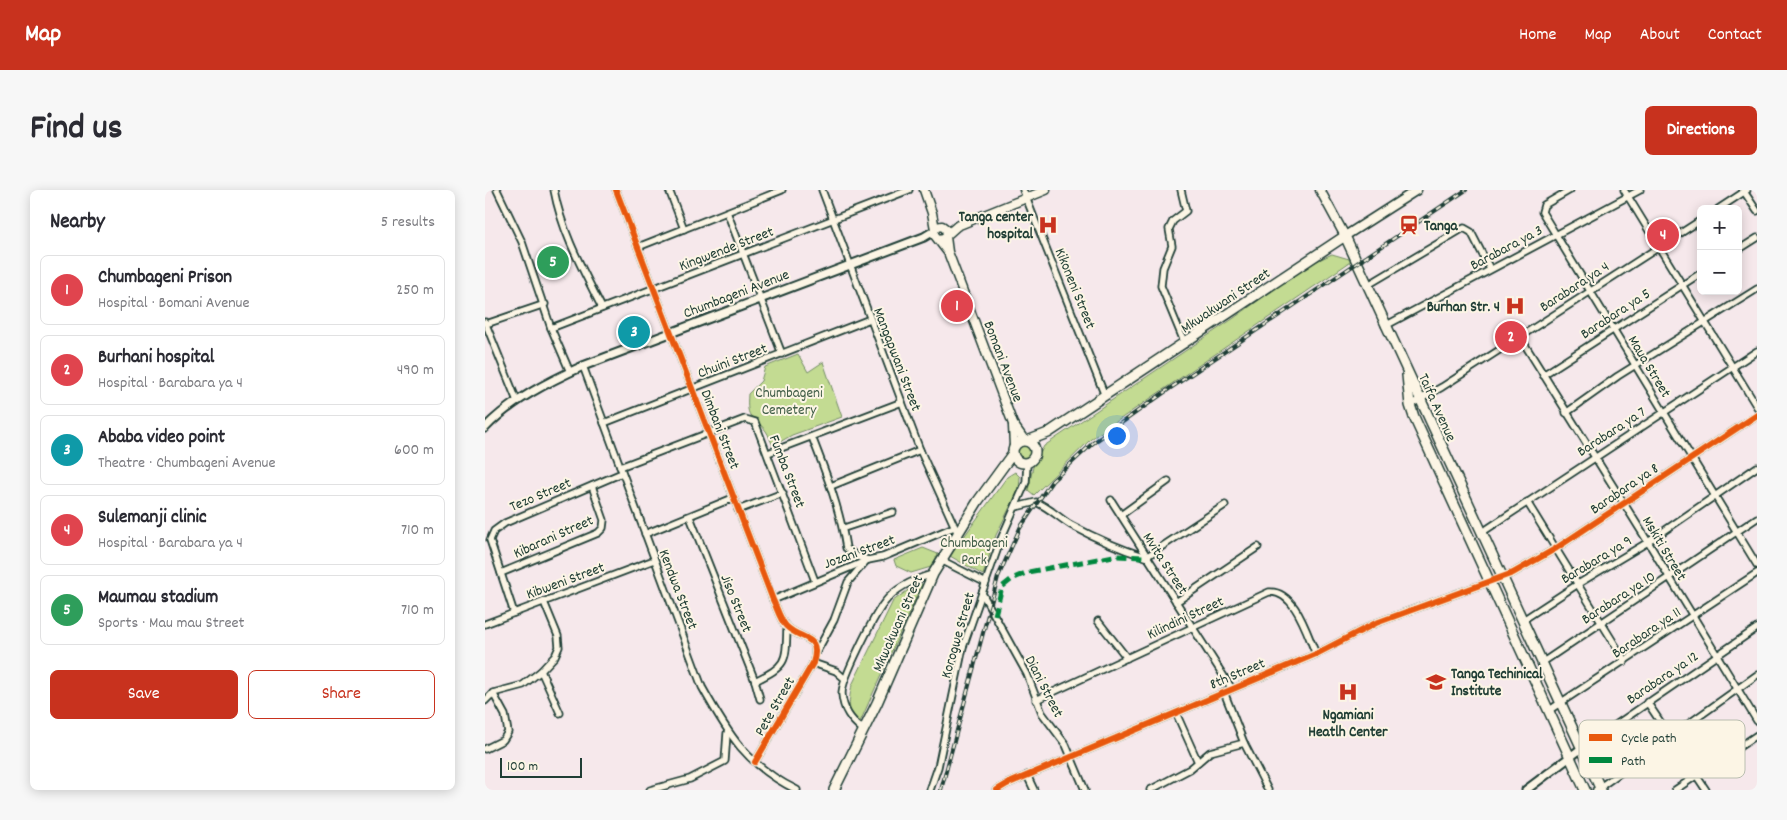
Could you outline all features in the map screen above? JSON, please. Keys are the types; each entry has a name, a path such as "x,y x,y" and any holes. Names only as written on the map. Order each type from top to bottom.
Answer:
{"main road":[{"path":"924,190 940,233 1025,194 1046,190"},
{"name":"Taifa Avenue","path":"1320,190 1345,236 1385,326 1422,400 1481,533 1579,742"},
{"name":"Mkwakwani Street","path":"1048,433 1417,190"},
{"name":"Bomani Avenue","path":"940,233 1013,424"},
{"name":"Taifa Avenue","path":"1407,370 1410,405 1431,456 1579,778"},
{"path":"1013,424 1026,441 1031,444 1035,452"},
{"path":"1013,424 1014,458 1024,463"},
{"path":"1014,450 1026,441 1048,433"},
{"path":"999,475 1034,457 1035,452 1048,433"},
{"name":"Mkwakwani Street","path":"834,790 877,703 933,574 956,531 999,475 1014,450"},
{"path":"1431,456 1443,450"},
{"name":"Taifa Avenue","path":"1579,778 1585,790"}],"street":[{"path":"497,190 522,242 545,304 551,328 571,372"},
{"path":"554,190 557,207 572,249 602,308"},
{"name":"Dimbani Street","path":"616,190 733,498 773,600 787,627"},
{"path":"669,190 684,228"},
{"path":"638,247 782,190"},
{"name":"Mangapwani Street","path":"822,190 920,450 956,531"},
{"name":"Kingwende Street","path":"551,328 833,221 909,190"},
{"path":"1181,190 1186,211 1173,221 1169,229 1172,246 1163,268 1161,286 1185,344"},
{"name":"Maua Street","path":"1570,190 1541,208 1555,235 1634,366 1716,495 1757,565"},
{"path":"1624,190 1734,366 1757,407"},
{"name":"Barabara ya 3","path":"1385,326 1640,190"},
{"path":"1724,205 1745,191 1757,212"},
{"name":"Kikoneni Street","path":"1025,194 1105,396"},
{"path":"727,212 762,298 782,354"},
{"name":"Barabara ya 4","path":"1410,405 1422,400 1697,223"},
{"path":"1368,285 1464,228 1470,231 1491,269"},
{"name":"Chumbageni Avenue","path":"485,428 517,401 541,386 583,366 924,237 940,233"},
{"path":"1742,247 1757,238"},
{"name":"Barabara ya 5","path":"1543,375 1697,276"},
{"path":"1566,413 1634,366 1757,289"},
{"path":"517,401 485,323 545,304"},
{"name":"Chuini Street","path":"604,423 870,319"},
{"name":"Mskiti Street","path":"1519,337 1623,504 1649,542 1757,721"},
{"name":"Barabara ya 7","path":"1481,533 1757,351"},
{"name":"Kendwa Street","path":"583,366 702,688 727,733 755,762 777,780 797,790"},
{"path":"768,453 902,402"},
{"name":"Barabara ya 8","path":"1489,584 1555,549 1757,415"},
{"name":"Fumba Street","path":"621,470 749,419 758,426 815,581"},
{"path":"812,436 831,486 844,528 847,548 849,552 868,560 848,582 834,620 816,652 813,663 836,671 845,679"},
{"path":"831,486 920,450"},
{"name":"Korogwe Street","path":"930,790 938,767 963,647 1001,539 1026,482 1024,463"},
{"name":"Barabara ya 9","path":"1523,620 1578,584 1649,542 1757,467"},
{"name":"Tezo Street","path":"514,613 490,540 494,531 505,523 593,486 621,470"},
{"path":"1121,515 1168,481"},
{"name":"Kibarani Street","path":"501,573 597,533 603,528 604,520 593,486"},
{"path":"738,510 783,493"},
{"path":"645,534 690,518 733,498"},
{"name":"Mvita Street","path":"1111,500 1232,689"},
{"path":"1015,507 1036,502 1054,511 1072,526 1124,550 1146,557 1225,505"},
{"path":"1527,502 1625,661"},
{"path":"844,528 893,512"},
{"name":"Jiso Street","path":"690,518 755,681 759,699"},
{"name":"Barabara ya 10","path":"1543,662 1757,518"},
{"name":"Jozani Street","path":"773,600 868,560 956,531"},
{"path":"1176,602 1258,547"},
{"name":"Kibweni Street","path":"485,624 654,560"},
{"path":"941,560 986,583"},
{"name":"Barabara ya 11","path":"1548,711 1757,573"},
{"path":"863,730 851,719 845,707 842,693 845,679 884,603 917,578 933,574"},
{"name":"8th Street","path":"997,790 1027,775 1316,654 1376,623 1489,584"},
{"name":"Kilindini Street","path":"1036,700 1269,592 1278,591 1286,597 1294,608 1316,654"},
{"name":"Diani Street","path":"982,593 1027,674 1042,713 1066,745 1085,790"},
{"path":"485,701 493,693 523,684 541,671 555,656 559,647 555,629 544,602"},
{"path":"1098,621 1127,658"},
{"path":"755,681 778,670 785,660 787,627 813,642 816,652"},
{"name":"Barabara ya 12","path":"1622,720 1757,628"},
{"name":"Pete Street","path":"755,762 813,663"},
{"path":"541,671 560,713"},
{"path":"1693,720 1757,675"},
{"path":"1225,692 1244,743 1268,790"},
{"path":"485,750 503,740 508,732 505,715 493,693"},
{"path":"1647,702 1660,720"},
{"path":"1176,713 1198,762"},
{"path":"650,790 690,778 725,761 727,733"},
{"path":"1745,743 1757,735"},
{"path":"1150,790 1179,776 1210,752 1244,743"},
{"path":"1526,790 1579,750"},
{"path":"1027,775 1034,790"},
{"path":"1599,789 1614,778"},
{"path":"1675,790 1693,778"},
{"path":"1699,778 1707,790"}],"green space":[{"path":"1332,254 1349,259 1350,262 1091,439 1034,495 1028,490 1033,467 1044,446 1234,318 1306,266"},
{"name":"Chumbageni Cemetery","path":"798,354 808,372 823,362 842,417 792,435 773,446 766,431 749,413 748,394 761,381 765,367"},
{"path":"1021,445 1027,445 1031,452 1027,459 1021,459 1017,455 1017,449"},
{"name":"Chumbageni Park","path":"1015,472 1020,477 1019,489 996,535 983,575 950,556 1007,477"},
{"path":"923,548 938,554 931,567 911,573 896,566 894,560"},
{"path":"918,583 922,584 860,722 852,716 850,701 852,685 893,601"}],"railway":[{"path":"941,790 998,577 1020,528 1052,481 1093,443 1169,389 1466,190"}],"marked path":[{"path":"995,615 1002,587 1012,579 1028,572 1114,556 1146,557"}],"cycle path":[{"path":"616,190 782,621 792,631 809,639 815,647 813,663 755,762"},
{"path":"997,790 1007,784 1316,654 1376,623 1513,573 1555,549 1757,415"}],"place":[{"name":"Tanga center hospital","path":"1048,225"},
{"name":"Tanga","path":"1409,225"},
{"name":"Sulemanji clinic","path":"1663,235"},
{"name":"Maumau stadium","path":"553,262"},
{"name":"Chumbageni Prison","path":"957,306"},
{"name":"Burhan Str. 4","path":"1515,306"},
{"name":"Ababa video point","path":"634,332"},
{"name":"Burhani hospital","path":"1511,337"},
{"name":"Tanga Techinical Institute","path":"1436,682"},
{"name":"Ngamiani Heatlh Center","path":"1348,692"}]}
